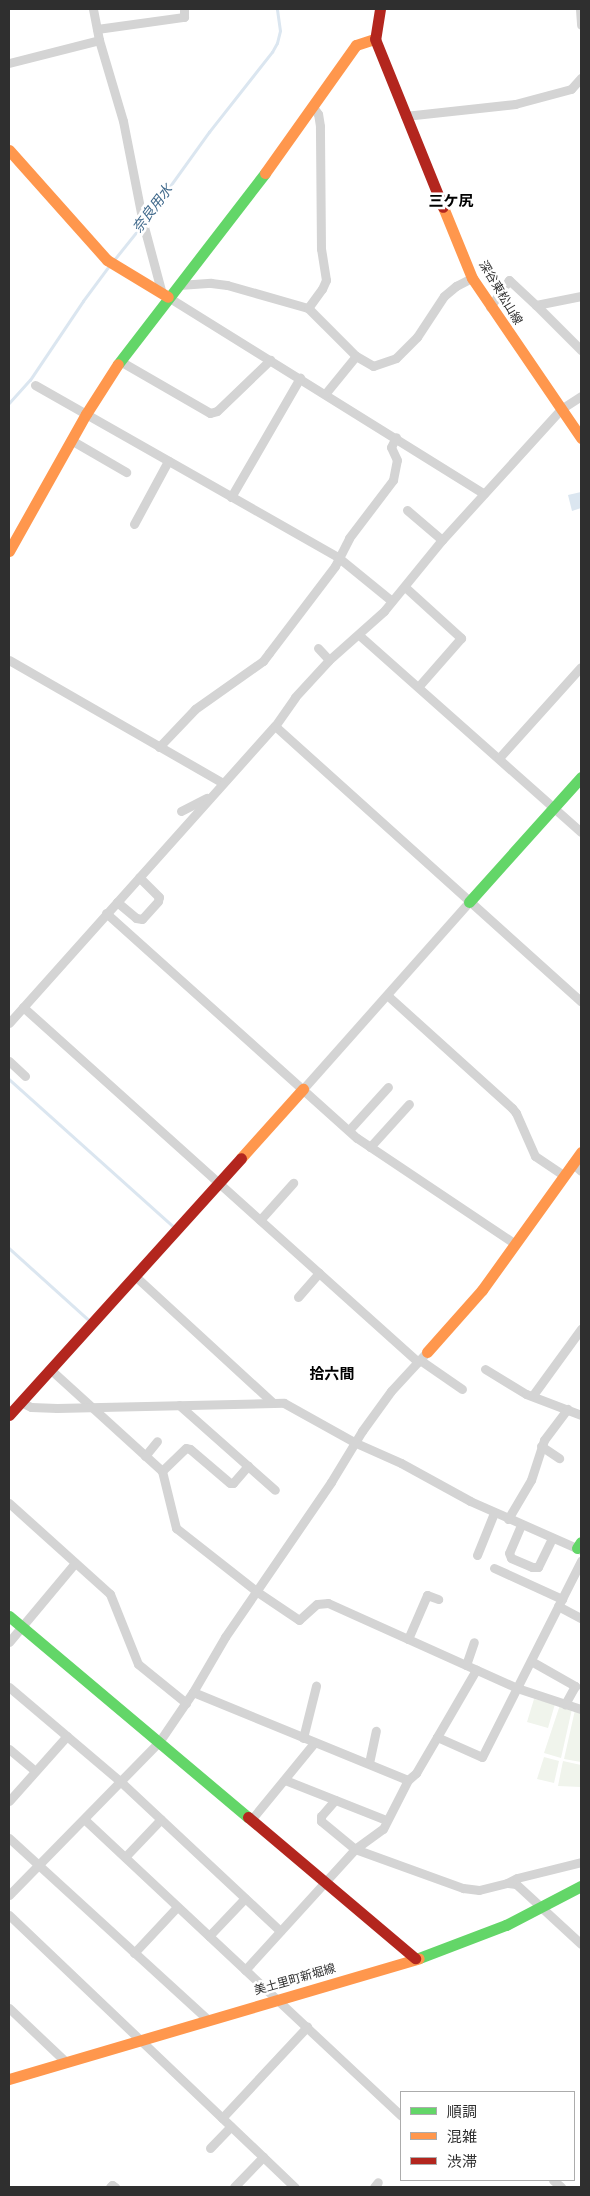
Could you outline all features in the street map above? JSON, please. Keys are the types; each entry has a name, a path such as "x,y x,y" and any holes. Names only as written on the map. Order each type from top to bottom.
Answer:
{"street":[{"path":"92,9 99,40 123,120 143,223 165,295"},
{"path":"97,29 184,17 184,9"},
{"path":"9,551 86,414 165,295 178,285 313,107 356,45 375,39 380,9"},
{"path":"580,9 581,25"},
{"name":"深谷東松山線","path":"375,39 472,278 581,438"},
{"path":"9,63 99,40"},
{"path":"405,116 515,104 570,90 581,78"},
{"path":"308,308 322,289 326,280 321,250 320,126 318,114 313,107"},
{"path":"9,150 112,264 396,437 484,494"},
{"path":"178,285 227,284 308,308 356,356 373,366 396,358 417,337 444,296 456,286 472,278"},
{"path":"490,307 509,280 581,350"},
{"path":"536,305 581,296"},
{"path":"324,394 356,356"},
{"path":"120,361 210,413 216,411 270,360"},
{"path":"232,497 300,378"},
{"path":"35,385 339,558 392,601"},
{"path":"9,1023 274,726 291,701 329,660 360,634 392,601 442,540 561,409 581,396"},
{"path":"159,747 195,709 263,661 339,558 349,538 393,480 397,460 391,448 396,437"},
{"path":"71,440 126,472"},
{"path":"134,524 168,461"},
{"path":"407,510 442,540"},
{"path":"404,587 462,638 419,686"},
{"path":"360,634 581,832"},
{"path":"318,648 329,660"},
{"path":"9,660 223,783"},
{"path":"499,758 581,667"},
{"path":"274,726 581,1002"},
{"path":"9,1415 136,1276 581,777"},
{"path":"181,811 212,796"},
{"path":"117,902 136,918 142,919 158,901 159,897 138,877"},
{"path":"106,913 370,1147 514,1243"},
{"path":"387,995 512,1108 516,1113 534,1156 562,1175"},
{"path":"23,1007 319,1273 462,1389"},
{"path":"9,1061 25,1076"},
{"path":"349,1130 388,1087"},
{"path":"370,1147 408,1104"},
{"path":"9,1895 159,1742 193,1692 225,1637 391,1391 480,1293 562,1175 581,1152"},
{"path":"572,1163 581,1171"},
{"path":"260,1220 293,1182"},
{"path":"298,1297 319,1273"},
{"path":"136,1276 272,1402"},
{"path":"533,1395 580,1335"},
{"path":"485,1368 520,1390 581,1415"},
{"path":"51,1370 162,1472 176,1528 256,1591 299,1620 321,1602 517,1688 581,1709"},
{"path":"21,1402 31,1407 284,1403 356,1443 401,1463 494,1513 552,1538 580,1547"},
{"path":"179,1405 275,1490"},
{"path":"508,1519 531,1480 541,1446 567,1409"},
{"path":"145,1456 157,1442"},
{"path":"541,1446 560,1458"},
{"path":"162,1472 186,1448 190,1449 230,1484 234,1483 248,1466"},
{"path":"9,1504 110,1594 138,1664 186,1703"},
{"path":"476,1555 494,1513"},
{"path":"521,1525 509,1553 511,1558 532,1567 538,1567 552,1538"},
{"path":"437,1737 482,1757 581,1561"},
{"path":"9,1642 75,1563"},
{"path":"494,1568 560,1602 581,1618"},
{"path":"408,1639 427,1595 438,1599"},
{"path":"9,1616 416,1958"},
{"path":"466,1665 474,1642"},
{"path":"531,1661 575,1686 566,1704"},
{"path":"245,1970 355,1849 380,1833 408,1780 416,1773 476,1670"},
{"path":"302,1738 316,1686"},
{"path":"9,1687 120,1782 280,1931"},
{"path":"193,1692 408,1780"},
{"path":"369,1763 376,1731"},
{"path":"9,1801 67,1736"},
{"path":"251,1820 314,1743"},
{"path":"9,1749 34,1771"},
{"path":"285,1780 386,1820"},
{"path":"335,1800 321,1816 321,1821 355,1849 463,1888 479,1890 507,1883 516,1878 581,1862"},
{"path":"125,1857 161,1819"},
{"path":"84,1820 278,1999 400,2115"},
{"path":"9,1838 208,2020"},
{"path":"507,1883 516,1884 581,1944"},
{"name":"美土里町新堀線","path":"9,2079 474,1939 542,1907 581,1886"},
{"path":"209,1936 245,1898"},
{"path":"134,1953 177,1907"},
{"path":"9,1915 295,2187"},
{"path":"9,2008 66,2062"},
{"path":"222,2118 307,2027"},
{"path":"210,2148 231,2126"},
{"path":"234,2187 263,2157"},
{"path":"110,2187 112,2185 115,2187"}],"shaded area":[{"path":"581,492 581,508 572,511 568,495"},
{"path":"534,1699 555,1704 548,1728 527,1722"},
{"path":"560,1705 572,1709 561,1758 544,1753"},
{"path":"575,1710 581,1712 581,1762 564,1759"},
{"path":"544,1757 559,1761 554,1783 537,1779"},
{"path":"563,1761 581,1765 581,1787 558,1786"}],"waterway":[{"name":"奈良用水","path":"145,221 209,132 272,52 280,31 277,9"},
{"name":"奈良用水","path":"114,260 142,225"},
{"name":"奈良用水","path":"9,403 30,380 109,266"},
{"path":"9,1079 173,1226"},
{"path":"9,1248 89,1320"}],"traffic: fast":[{"path":"118,364 265,173"},
{"path":"469,902 581,777"},
{"path":"577,1548 581,1542"},
{"path":"9,1616 248,1817"},
{"path":"419,1958 506,1925 581,1886"}],"traffic: slow":[{"path":"265,173 356,45 375,39"},
{"path":"9,150 107,260 168,297"},
{"path":"443,207 472,278 581,438"},
{"path":"9,551 86,414 118,364"},
{"path":"241,1158 303,1089"},
{"path":"427,1352 482,1290 581,1152"},
{"path":"9,2079 419,1958"}],"traffic: jam":[{"path":"380,9 375,39 443,207"},
{"path":"9,1415 241,1158"},
{"path":"248,1817 415,1958"}],"district":[{"name":"三ケ尻","path":"451,202"},
{"name":"拾六間","path":"332,1375"}]}
